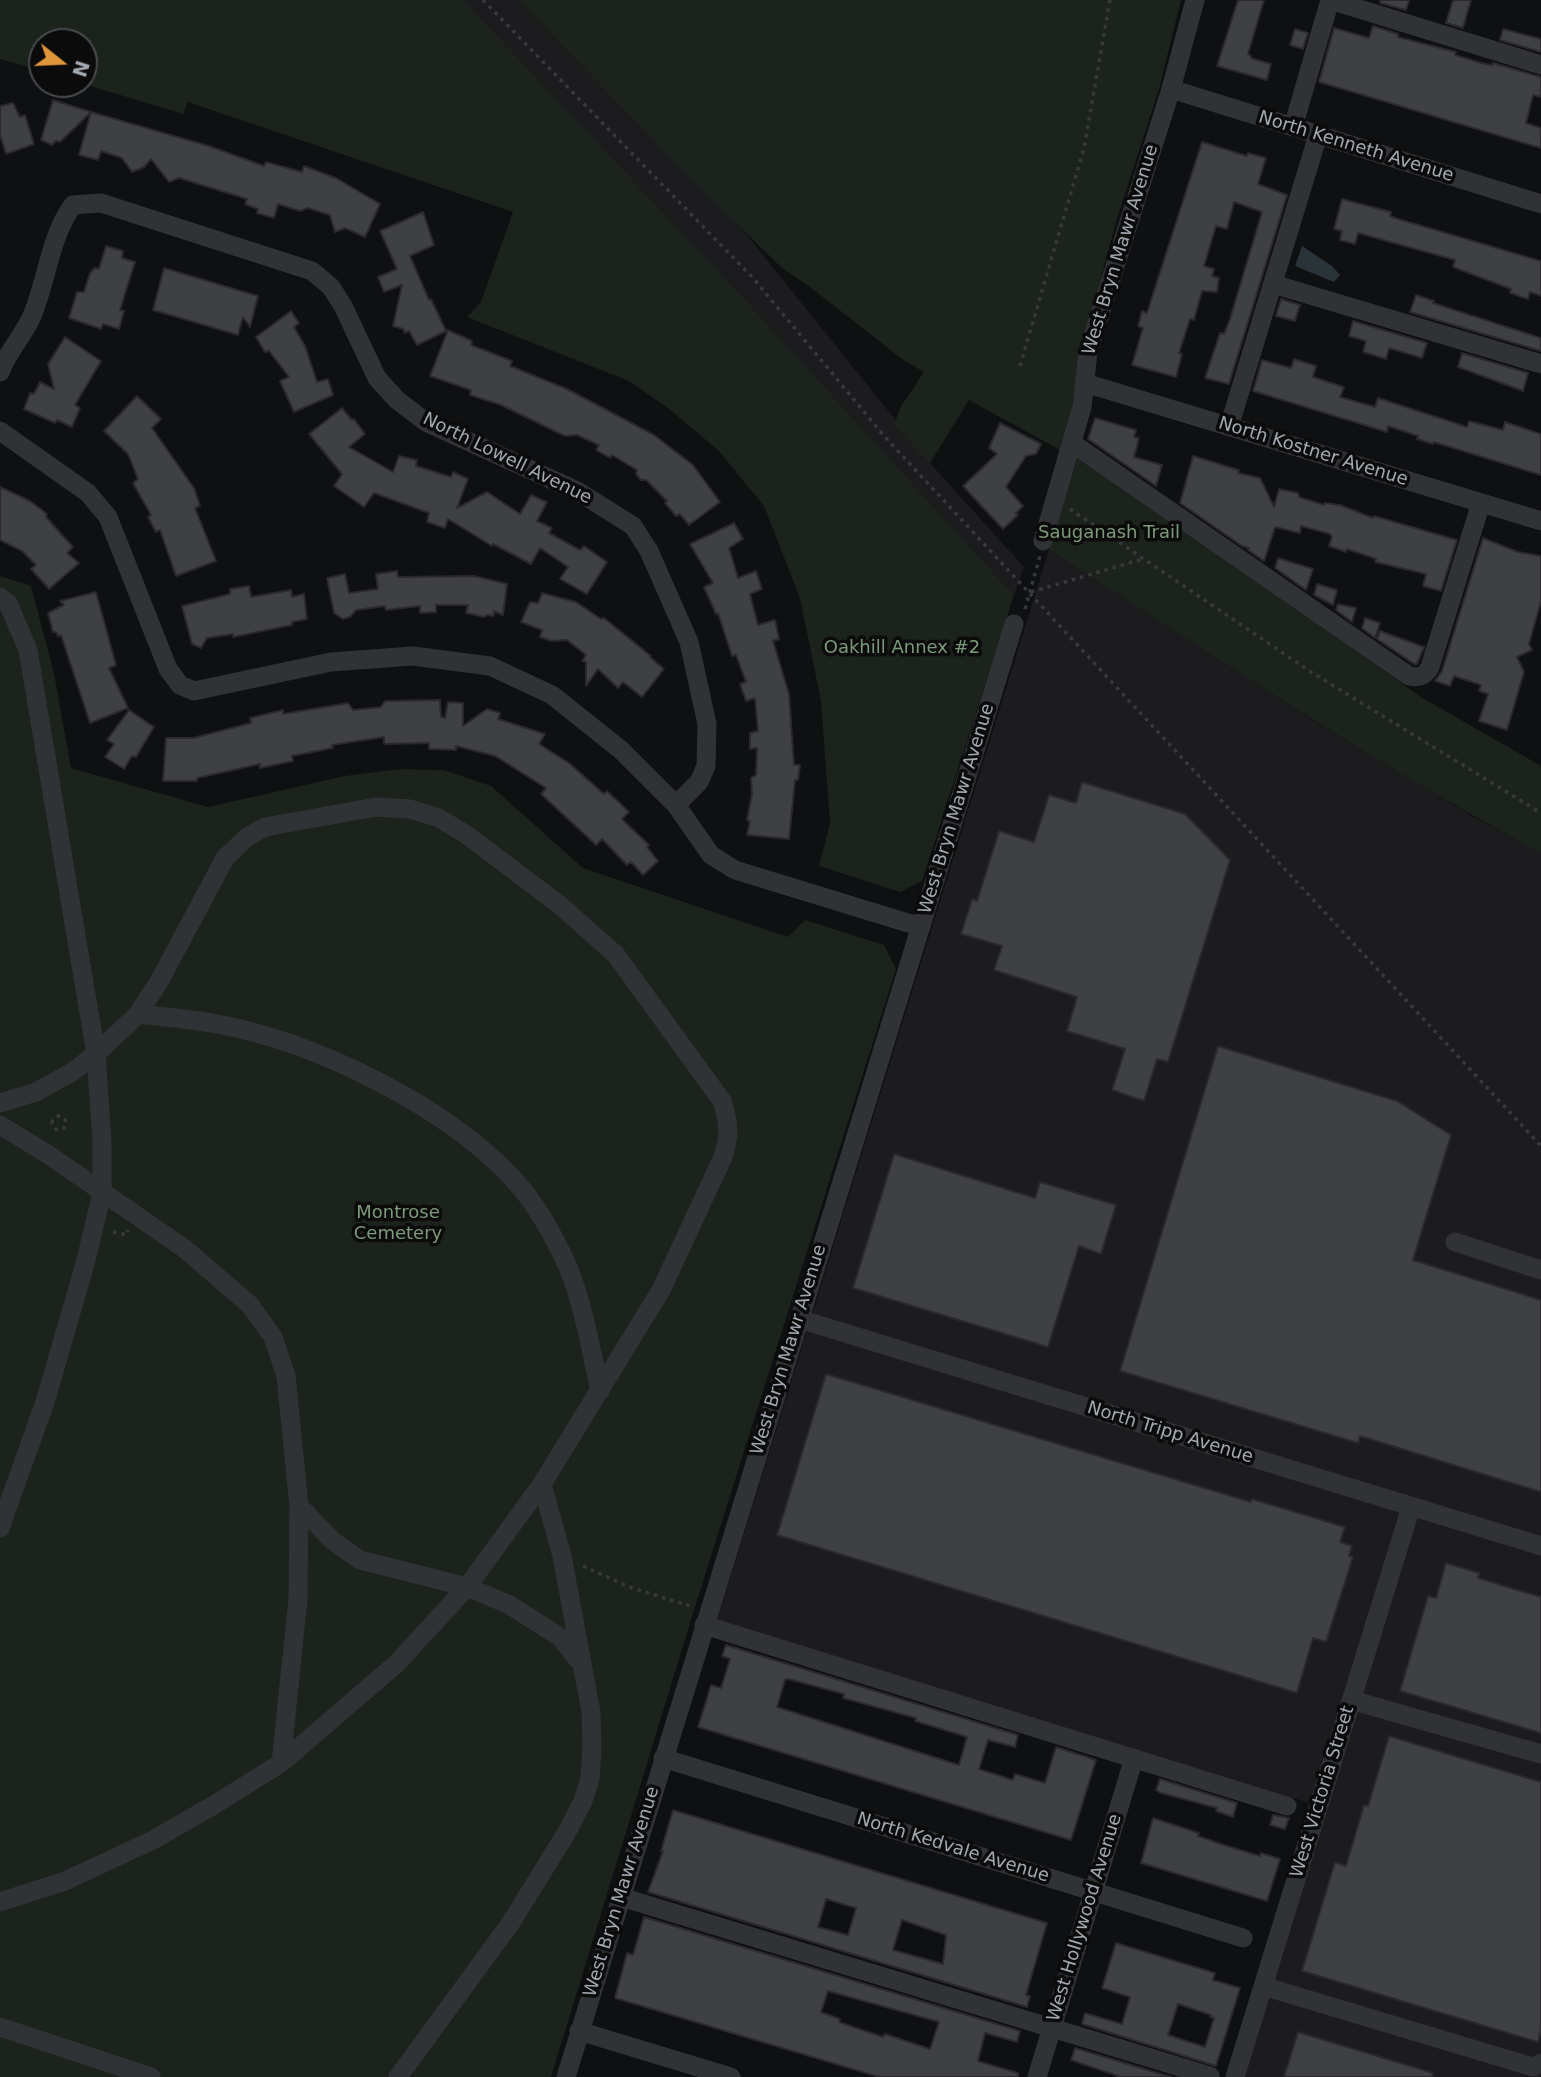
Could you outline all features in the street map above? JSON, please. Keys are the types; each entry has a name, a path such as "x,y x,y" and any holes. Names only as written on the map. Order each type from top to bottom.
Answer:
{"street":[{"name":"West Bryn Mawr Avenue","path":"1042,549 1082,407 1088,352 1171,89 1195,0"},
{"path":"1293,127 1330,0 1541,65"},
{"name":"North Kenneth Avenue","path":"1171,89 1541,204"},
{"path":"1229,427 1318,135"},
{"name":"North Lowell Avenue","path":"0,372 6,355 30,319 40,295 62,220 73,205 101,203 312,271 331,287 343,306 377,378 397,400 426,422 579,492 634,526 649,551 689,642 707,724 706,766 699,782 676,805"},
{"path":"1273,284 1541,364"},
{"name":"North Kostner Avenue","path":"1085,383 1541,521"},
{"path":"0,431 88,493 108,517 168,669 180,685 194,691 331,662 412,656 490,666 552,695 621,750 676,805 711,855 735,870 921,927"},
{"path":"1072,443 1409,676 1426,674 1430,667 1481,503"},
{"path":"0,597 8,603 28,650 96,1054 102,1142 102,1193 85,1264 45,1402 0,1528"},
{"name":"West Bryn Mawr Avenue","path":"566,2077 1014,624"},
{"path":"0,1103 36,1092 72,1072 96,1054 138,1014 166,970 225,858 247,837 265,827 376,807 410,809 439,818 467,835 561,906 616,955 722,1101 728,1118 729,1138 723,1157 661,1290 542,1484 467,1587 396,1664 281,1763 153,1840 65,1881 0,1902"},
{"path":"138,1014 219,1024 286,1043 355,1071 427,1108 480,1148 516,1182 545,1224 569,1269 600,1391"},
{"path":"0,1125 49,1155 185,1249 250,1305 273,1337 286,1376 299,1506 298,1599 281,1763"},
{"path":"1455,1242 1541,1270"},
{"name":"North Tripp Avenue","path":"799,1319 1541,1546"},
{"path":"399,2077 510,1924 567,1832 583,1801 590,1779 591,1712 562,1556 542,1484"},
{"path":"299,1506 333,1541 360,1560 467,1587 508,1604 560,1637 581,1664"},
{"name":"West Victoria Street","path":"1235,2077 1411,1507"},
{"path":"706,1618 1287,1806"},
{"path":"1351,1700 1541,1754"},
{"name":"North Kedvale Avenue","path":"663,1758 1243,1938"},
{"name":"West Hollywood Avenue","path":"1037,2077 1134,1758"},
{"path":"621,1897 1210,2076"},
{"path":"1263,1986 1533,2067 1541,2063"},
{"path":"0,2027 151,2077"},
{"path":"579,2032 731,2077"}],"path":[{"path":"482,0 753,278 885,437 1541,1146"},
{"path":"1020,366 1084,148 1110,0"},
{"path":"1055,499 1390,723 1541,813"},
{"path":"1014,624 1021,621 1042,549"},
{"path":"1030,592 1143,559"},
{"path":"562,1556 706,1618"}],"shaded area":[{"path":"427,0 542,0 665,133 930,463 1024,567 1014,595 745,301"},
{"path":"1302,246 1332,266 1340,275 1334,282 1295,266"},
{"path":"1049,550 1311,719 1472,816 1541,853 1541,2077 1231,2077 1313,1804 717,1621"}],"green space":[{"name":"Oakhill Annex #2","path":"0,0 463,0 745,300 1014,595 922,881 900,892 819,866 830,823 821,701 800,598 764,506 718,450 668,408 629,381 467,317 481,302 513,212 188,102 183,114 98,88 98,28 28,28 28,67 0,59"},
{"path":"519,0 1181,0 1159,89 1116,222 1078,363 1080,385 1060,450 969,400 930,463 894,425 900,408 924,372 902,359 782,268 692,180"},
{"name":"Sauganash Trail","path":"1079,454 1421,697 1541,766 1541,853 1353,745 1049,550"},
{"name":"Montrose Cemetery","path":"0,576 31,586 54,673 71,768 208,807 345,776 400,769 444,770 491,786 583,868 788,937 805,920 884,945 896,969 695,1607 551,2077 0,2077"}],"building":[{"path":"1238,0 1264,0 1248,54 1251,58 1271,64 1267,80 1217,66"},
{"path":"1381,0 1409,0 1406,10 1380,3"},
{"path":"1453,0 1471,0 1463,28 1446,23"},
{"path":"1373,26 1398,34 1398,37 1456,52 1455,55 1541,77 1541,97 1533,95 1526,123 1541,128 1541,148 1319,82 1334,28 1369,38"},
{"path":"1295,29 1308,33 1303,49 1290,45"},
{"path":"1503,29 1541,39 1541,52 1500,40"},
{"path":"53,100 91,112 60,142 56,141 52,145 41,140"},
{"path":"13,103 20,117 25,115 34,144 6,154 0,135 0,106"},
{"path":"91,112 209,146 264,166 266,162 302,172 304,166 336,178 380,204 365,237 345,228 335,232 330,215 308,208 300,211 278,204 274,218 257,213 258,209 245,204 247,199 179,178 169,182 151,159 144,167 132,172 122,158 101,151 98,160 79,155"},
{"path":"1202,142 1247,156 1248,153 1266,158 1258,184 1287,195 1229,384 1205,378 1220,333 1224,334 1230,319 1262,212 1234,202 1227,229 1216,226 1204,266 1214,269 1212,276 1219,278 1217,292 1202,291 1194,320 1190,319 1179,353 1182,354 1176,377 1132,365 1143,328 1138,326 1142,311 1147,313"},
{"path":"1342,199 1391,212 1390,216 1395,218 1541,261 1541,296 1530,292 1528,299 1510,293 1511,289 1453,267 1455,260 1358,233 1355,244 1340,240 1342,231 1334,229"},
{"path":"423,212 434,245 410,256 446,331 417,345 409,331 405,333 403,329 393,326 402,285 384,292 378,277 397,269 380,231"},
{"path":"106,246 123,251 122,258 135,262 120,310 124,311 119,329 103,324 101,329 69,318 77,292 84,292 90,273 95,268 99,269"},
{"path":"164,268 258,296 250,327 243,317 238,335 153,310"},
{"path":"1416,295 1541,338 1541,351 1410,312"},
{"path":"1281,299 1300,305 1295,321 1276,316"},
{"path":"291,311 299,323 294,327 305,346 317,382 328,379 333,395 294,412 280,381 289,377 269,351 265,352 256,337"},
{"path":"1353,321 1427,343 1422,358 1389,348 1386,359 1363,352 1366,341 1349,336"},
{"path":"448,330 472,341 471,345 512,361 510,366 567,389 654,435 693,465 720,502 689,525 680,514 676,516 665,503 667,501 646,480 641,480 636,474 637,470 612,455 610,458 596,450 599,445 577,435 565,436 501,405 470,395 471,390 430,376"},
{"path":"65,337 101,361 75,405 80,408 72,427 57,420 55,423 24,409 30,393 34,394 40,382 54,389 48,364"},
{"path":"1462,353 1528,373 1523,391 1458,367"},
{"path":"1294,359 1316,366 1313,377 1344,387 1340,397 1375,407 1378,398 1467,427 1469,421 1503,430 1505,422 1541,434 1541,475 1417,439 1418,436 1388,426 1387,432 1253,391 1262,360 1291,368"},
{"path":"137,396 161,419 152,428 194,488 200,506 195,508 216,561 176,576 160,530 156,532 148,517 151,515 133,483 138,479 128,454 104,431"},
{"path":"342,408 365,434 349,447 393,472 399,456 417,460 416,466 451,477 453,472 468,479 457,508 487,492 520,514 531,495 547,502 537,521 552,528 549,533 580,550 584,546 607,562 587,594 560,579 568,567 540,548 531,564 493,544 492,546 448,519 445,528 427,522 429,513 374,493 364,507 334,486 342,474 309,434"},
{"path":"1095,418 1136,430 1134,437 1139,438 1134,457 1162,465 1156,486 1088,439"},
{"path":"1000,423 1041,444 1036,454 1026,456 1006,487 1023,506 1016,513 1018,515 1003,529 963,486 997,454 989,448"},
{"path":"1193,456 1239,470 1238,473 1260,478 1274,507 1279,489 1298,493 1299,497 1324,505 1340,505 1373,518 1374,516 1457,540 1441,591 1423,586 1426,574 1375,562 1376,559 1329,546 1332,537 1330,534 1301,526 1300,533 1275,527 1264,561 1248,550 1249,548 1242,546 1180,503"},
{"path":"0,487 30,501 47,514 46,517 73,547 67,553 79,563 49,589 31,569 36,565 22,551 0,540"},
{"path":"734,523 743,539 729,548 738,578 756,571 762,589 750,594 758,625 775,620 779,639 773,641 789,694 794,765 800,765 798,780 795,780 789,839 747,835 752,794 751,778 756,775 757,748 750,749 750,733 758,731 755,698 746,701 740,684 746,682 736,655 732,656 718,613 716,614 704,587 713,583 690,544"},
{"path":"1483,538 1518,552 1541,556 1541,601 1529,644 1532,650 1517,657 1524,672 1507,730 1479,721 1488,694 1479,691 1481,685 1454,676 1450,686 1435,681 1442,671"},
{"path":"1278,558 1313,569 1306,590 1275,568"},
{"path":"397,571 398,577 474,576 507,584 503,615 494,611 494,616 485,617 466,613 468,605 436,605 436,612 420,613 420,606 386,610 385,606 356,610 350,617 343,619 334,613 327,578 345,574 349,593 378,589 376,574"},
{"path":"1317,584 1337,590 1333,605 1314,595"},
{"path":"249,586 251,597 291,590 292,597 304,594 307,619 292,622 292,625 233,637 233,634 207,638 201,648 192,644 182,606 230,594 230,589"},
{"path":"96,592 116,665 109,668 128,708 90,723 61,635 53,632 48,613 64,605 60,601"},
{"path":"542,593 576,602 601,619 604,618 664,669 642,697 623,682 618,688 598,669 586,686 586,662 582,661 586,655 567,640 552,641 540,637 542,630 521,622 530,602 538,603"},
{"path":"1338,604 1356,608 1352,622 1336,610"},
{"path":"1365,618 1380,623 1375,638 1362,628"},
{"path":"1380,631 1424,647 1417,664 1377,639"},
{"path":"440,700 441,717 445,718 448,702 463,703 463,726 487,709 500,713 498,719 545,734 539,744 569,763 604,794 607,791 629,812 622,819 649,845 647,847 658,861 643,875 631,862 627,865 602,839 596,845 541,794 546,788 495,756 456,746 456,750 429,749 429,743 384,744 384,737 332,745 333,748 292,756 293,761 260,768 260,764 197,778 197,781 163,781 166,738 193,738 251,723 250,718 283,710 283,714 348,703 353,710 381,707 385,701"},
{"path":"129,710 154,727 136,757 132,756 124,769 105,757 114,744 107,740"},
{"path":"1082,782 1185,814 1230,860 1168,1062 1157,1059 1144,1101 1112,1090 1125,1049 1067,1031 1077,997 994,970 1002,946 961,934 972,899 977,901 999,831 1034,842 1049,795 1076,803"},
{"path":"1218,1046 1397,1101 1451,1135 1413,1260 1541,1300 1541,1492 1360,1436 1358,1443 1120,1371"},
{"path":"894,1154 1035,1198 1040,1182 1116,1205 1101,1254 1079,1246 1048,1347 853,1288"},
{"path":"826,1374 1251,1502 1252,1499 1345,1527 1340,1542 1352,1546 1349,1556 1353,1557 1326,1642 1313,1638 1297,1693 777,1535"},
{"path":"1446,1563 1479,1573 1478,1578 1541,1597 1541,1733 1400,1691 1428,1596 1436,1598"},
{"path":"726,1645 1018,1735 1015,1747 988,1740 979,1769 1013,1780 1015,1774 1045,1783 1056,1747 1096,1760 1071,1840 698,1727 711,1685 721,1688 730,1659 722,1656","holes":["788,1679 844,1694 843,1698 916,1718 915,1721 967,1737 959,1765 777,1707 785,1680"]},
{"path":"1389,1736 1541,1782 1541,2030 1538,2042 1302,1971 1335,1862 1346,1866"},
{"path":"1160,1779 1237,1803 1233,1817 1216,1811 1217,1808 1161,1793 1156,1790"},
{"path":"673,1810 1047,1923 1026,1995 1030,1996 1027,2007 648,1892","holes":["826,1899 856,1908 848,1935 818,1927","902,1920 946,1935 943,1964 893,1950"]},
{"path":"1273,1815 1289,1818 1285,1829 1270,1825"},
{"path":"1153,1818 1199,1833 1198,1836 1224,1845 1280,1859 1267,1901 1141,1863"},
{"path":"644,1917 1020,2031 1017,2042 985,2033 978,2061 1018,2073 1018,2077 879,2077 615,1998 627,1953 633,1955","holes":["828,1991 939,2022 930,2049 885,2034 883,2037 839,2022 840,2019 821,2012"]},
{"path":"1116,1943 1215,1973 1213,1980 1240,1988 1216,2066 1082,2024 1085,2013 1122,2024 1130,1997 1102,1988","holes":["1178,2004 1211,2015 1210,2017 1214,2018 1205,2047 1168,2035"]},
{"path":"1298,2032 1433,2073 1432,2077 1284,2077"},
{"path":"1075,2048 1171,2077 1121,2077 1071,2060"}]}
